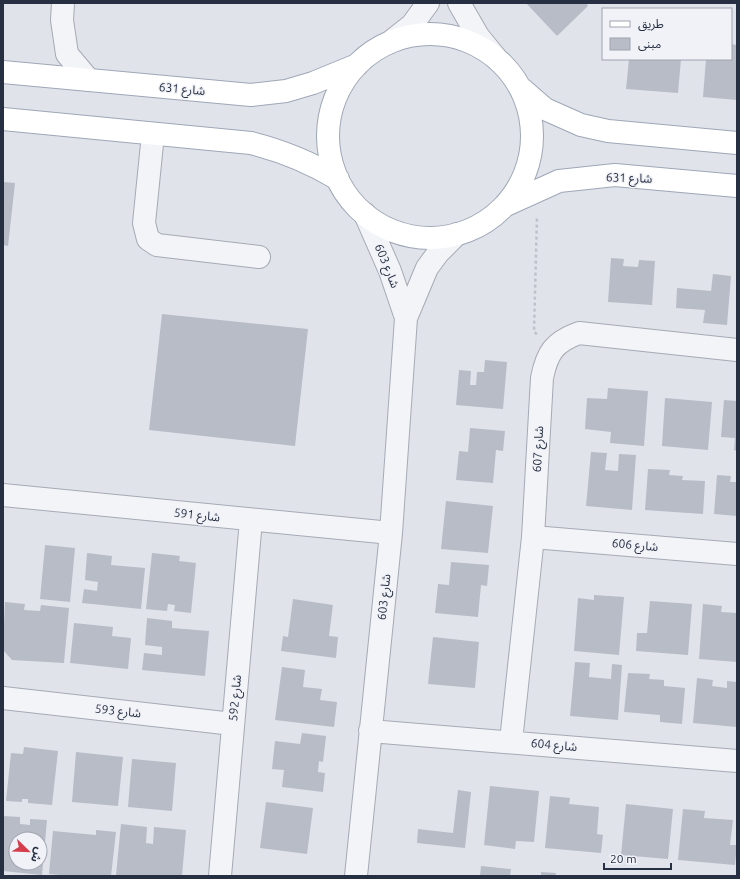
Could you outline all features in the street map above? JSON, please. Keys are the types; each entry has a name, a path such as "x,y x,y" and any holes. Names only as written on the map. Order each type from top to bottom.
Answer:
{"main road":[{"path":"429,34 447,35 470,42 496,57 509,71 520,88 529,112 532,137 528,163 518,186 503,207 482,224 457,234 425,238 409,236 378,224 365,214 350,198 338,179 330,153 330,119 335,100 345,81 357,65 380,47 393,40 429,34"},
{"name":"شارع 631","path":"3,72 251,95 286,91 306,85 357,65"},
{"path":"520,88 545,109 581,125 608,131 737,142"},
{"path":"3,119 251,143 282,151 311,163 338,179"},
{"name":"شارع 631","path":"503,207 560,181 615,175 737,186"}],"street":[{"path":"63,3 62,20 67,54 89,80"},
{"path":"393,40 412,25 428,3"},
{"path":"459,3 478,36 496,57"},
{"path":"153,134 144,223 148,239 157,245 259,257"},
{"name":"شارع 603","path":"365,214 390,271 406,318"},
{"name":"شارع 603","path":"356,876 391,532 406,318 427,268 438,253 457,234"},
{"name":"شارع 607","path":"511,741 533,537 542,378 546,360 554,348 565,338 579,333 737,350"},
{"name":"شارع 591","path":"3,495 251,520 391,532"},
{"name":"شارع 592","path":"220,876 251,520"},
{"name":"شارع 606","path":"533,537 737,554"},
{"name":"شارع 593","path":"3,698 233,724"},
{"name":"شارع 604","path":"370,731 511,741 737,761"}],"path":[{"path":"538,190 534,332 554,348"}],"building":[{"path":"526,3 586,3 588,6 557,36"},
{"path":"732,44 737,45 737,100 703,97 706,60 732,60"},
{"path":"629,60 681,60 678,93 626,89"},
{"path":"3,182 15,183 8,246 3,245"},
{"path":"611,258 624,259 623,266 638,267 639,260 655,261 652,305 608,302"},
{"path":"713,274 731,276 727,325 703,323 705,310 676,308 677,288 711,291"},
{"path":"162,314 308,329 295,446 149,430"},
{"path":"485,360 507,362 503,409 456,405 459,370 471,371 470,385 476,385 477,372 484,372"},
{"path":"608,388 648,391 644,446 610,443 611,432 585,429 587,398 607,399"},
{"path":"665,398 712,402 708,450 662,446"},
{"path":"724,400 737,401 737,451 734,450 735,438 721,437"},
{"path":"470,428 505,431 503,451 496,450 493,483 456,480 459,451 468,452"},
{"path":"591,452 607,453 605,470 618,471 619,454 636,455 632,510 586,506"},
{"path":"648,469 670,470 669,475 683,476 682,480 705,481 703,514 645,510"},
{"path":"717,475 731,476 730,482 737,482 737,516 714,514"},
{"path":"446,501 493,506 488,553 441,549"},
{"path":"45,545 75,548 70,602 40,599"},
{"path":"87,553 112,556 111,565 145,568 141,609 82,603 84,589 97,591 98,582 85,580"},
{"path":"152,553 180,556 179,561 196,563 191,613 174,611 175,605 168,604 167,611 146,609"},
{"path":"451,562 489,565 487,586 481,585 478,617 435,613 438,584 449,585"},
{"path":"594,595 624,597 619,655 574,651 578,598 594,600"},
{"path":"293,599 333,605 329,636 338,637 336,658 281,651 283,636 288,637"},
{"path":"650,601 692,604 688,655 636,651 637,633 647,633"},
{"path":"5,602 25,604 24,610 40,611 41,605 69,608 64,663 12,660 3,650"},
{"path":"703,604 722,606 721,612 737,613 737,662 699,659"},
{"path":"147,618 172,621 172,628 209,631 205,676 142,670 144,653 162,655 162,647 145,645"},
{"path":"74,623 113,627 112,636 131,638 128,669 70,663"},
{"path":"433,637 479,642 475,688 428,684"},
{"path":"575,662 590,663 589,677 611,679 612,664 622,665 618,720 570,716"},
{"path":"282,667 305,670 303,687 322,689 320,700 337,702 334,727 275,720"},
{"path":"628,673 650,674 649,679 664,680 664,686 685,688 682,724 660,722 660,715 624,712"},
{"path":"697,678 713,680 712,686 727,688 727,681 737,682 737,727 693,723"},
{"path":"302,733 326,736 323,762 319,761 318,772 325,773 323,792 282,787 284,770 272,769 275,741 300,744"},
{"path":"24,747 58,751 52,805 28,803 28,799 22,799 22,802 6,801 11,753 23,754"},
{"path":"76,752 123,757 118,806 72,802"},
{"path":"132,759 176,763 172,811 128,807"},
{"path":"490,786 539,791 534,842 516,841 515,849 484,845"},
{"path":"458,790 471,792 465,848 417,843 418,829 453,833"},
{"path":"550,796 570,798 569,804 599,807 597,834 603,835 601,853 545,848"},
{"path":"266,802 313,808 307,854 260,848"},
{"path":"626,804 673,809 668,859 621,855"},
{"path":"683,809 705,811 704,818 733,820 730,845 737,845 735,865 678,860"},
{"path":"3,816 20,817 20,824 30,825 30,819 47,820 46,831 8,831 8,871 42,871 42,875 3,871"},
{"path":"121,824 147,827 146,843 153,844 154,827 186,830 182,876 116,875"},
{"path":"96,830 116,832 111,876 71,876 49,874 53,831 96,835"},
{"path":"481,866 511,869 510,876 480,876"},
{"path":"541,872 556,873 555,876 541,876"}]}
